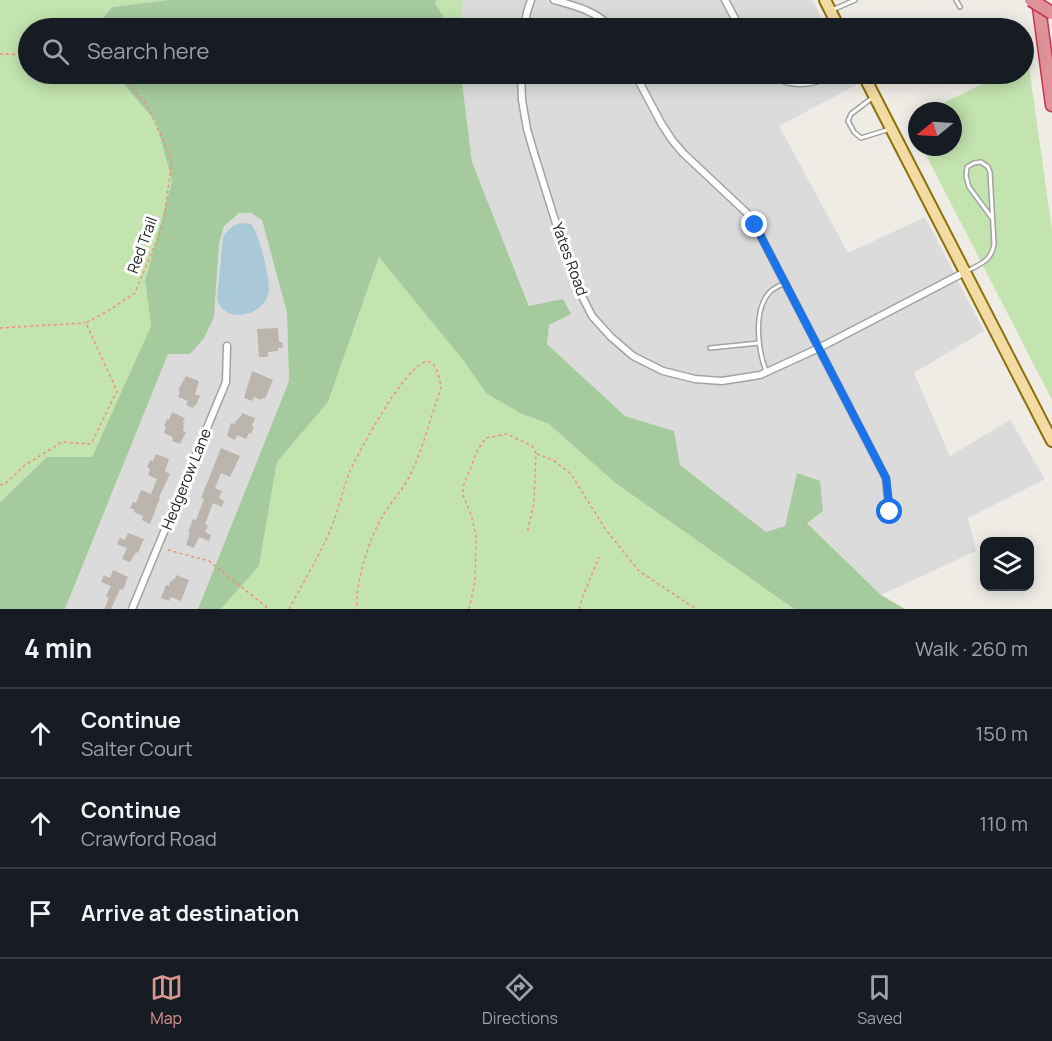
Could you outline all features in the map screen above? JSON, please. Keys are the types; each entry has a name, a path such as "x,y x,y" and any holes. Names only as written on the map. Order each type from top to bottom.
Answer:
{"highway":[{"path":"1031,0 1052,13"},
{"path":"1038,0 1052,105"}],"main road":[{"path":"868,84 1052,441"}],"street":[{"path":"526,18 531,0"},
{"path":"554,0 600,18"},
{"path":"725,0 735,18"},
{"name":"Yates Road","path":"521,84 522,100 534,153 573,278 592,316 611,337 633,356 663,371 695,379 722,381 760,375 819,348 965,272"},
{"path":"640,84 672,140 748,214 886,478 890,512"},
{"name":"Hedgerow Lane","path":"132,609 226,382 227,346"}],"lane":[{"path":"827,5 855,0"},
{"path":"956,0 960,7"},
{"path":"874,96 850,114 848,121 854,132 861,138 891,129"},
{"path":"965,272 981,264 993,252 994,244 990,172 981,162 974,163 967,167 966,176 969,187 992,218"},
{"path":"766,373 759,343 761,309 767,295 774,288 785,283"},
{"path":"710,348 759,343"}],"path":[{"path":"0,54 18,55"},
{"name":"Red Trail","path":"86,323 135,293 163,225 172,160 148,107 129,84"},
{"path":"0,328 86,323 117,391 91,444 62,442 26,465 5,484 0,485"},
{"path":"289,609 322,548 335,518 349,473 366,438 413,369 422,362 428,361 435,367 441,388 412,472 382,518 365,554 358,588 357,609"},
{"path":"470,609 475,582 476,535 471,514 463,496 463,487 478,449 486,438 507,434 532,446 536,453 534,503 527,533"},
{"path":"536,453 552,459 571,474 606,530 639,571 696,609"},
{"path":"168,550 209,561 269,609"},
{"path":"579,609 599,557"}],"shaded area":[{"path":"463,0 812,0 822,18 460,18"},
{"path":"462,84 855,84 779,126 848,253 925,217 984,331 914,373 950,456 1010,420 1045,479 968,518 976,551 881,595 807,522 797,473 785,526 766,532 680,465 674,431 625,416 547,344 549,325 570,314 563,299 530,307 472,162"},
{"path":"238,213 251,213 262,220 287,313 289,381 198,609 65,609 168,354 219,244 224,226"}],"green space":[{"path":"0,0 168,0 112,7 103,18 18,18 18,84 124,84 156,122 172,181 145,281 151,326 92,457 47,457 0,502"},
{"path":"168,0 436,0 435,3 444,18 103,18 112,7"},
{"path":"436,0 463,0 460,18 444,18 435,3"},
{"path":"124,84 462,84 472,162 529,306 563,299 571,314 549,325 547,344 625,416 674,431 680,465 766,532 785,526 797,473 820,481 823,511 807,523 881,595 905,609 794,609 614,482 549,424 522,414 486,393 463,360 379,257 328,402 277,462 259,566 221,609 198,609 289,381 287,313 262,220 251,213 239,213 224,226 219,244 214,317 204,338 190,354 168,354 65,609 0,609 0,502 47,457 92,457 151,326 145,281 172,181 156,122"},
{"path":"983,84 1031,84 1052,230 1052,400 927,156 962,156 962,102 945,102"},
{"path":"379,257 458,353 522,414 549,424 614,482 794,609 221,609 259,566 277,462 328,402"}],"water":[{"path":"241,223 251,224 255,230 265,263 269,289 264,303 258,308 251,313 234,315 221,307 217,299 223,238 230,228"}],"building":[{"path":"278,328 279,342 282,342 283,348 268,352 268,357 259,357 257,329"},
{"path":"252,371 273,380 265,399 254,397 252,401 244,398"},
{"path":"186,376 199,381 195,394 200,396 193,408 186,405 188,401 178,397 180,391 178,390"},
{"path":"172,412 185,418 183,431 186,432 180,444 172,441 173,437 164,433 166,427 164,426"},
{"path":"242,413 255,418 252,426 254,427 246,439 237,435 235,440 227,436 231,423 235,424"},
{"path":"221,448 240,456 230,477 221,473 215,488 222,491 219,498 224,501 222,507 213,503 205,524 208,525 205,532 211,535 209,541 199,537 194,548 186,545 190,533 188,532 193,519 196,520 204,499 201,498"},
{"path":"156,454 169,459 165,471 170,474 150,524 142,520 143,516 130,508 133,502 136,503 141,490 151,494 157,479 148,475 150,469 147,467"},
{"path":"128,533 144,539 138,553 136,552 130,562 122,559 127,548 117,544 120,538 125,540"},
{"path":"113,570 128,577 111,609 104,609 109,598 106,596 111,586 101,582 104,575 110,578"},
{"path":"176,575 189,580 181,601 171,597 169,601 161,598 166,585 169,586 170,581 175,579"}],"route":[{"path":"755,225 886,478 890,512"}]}
